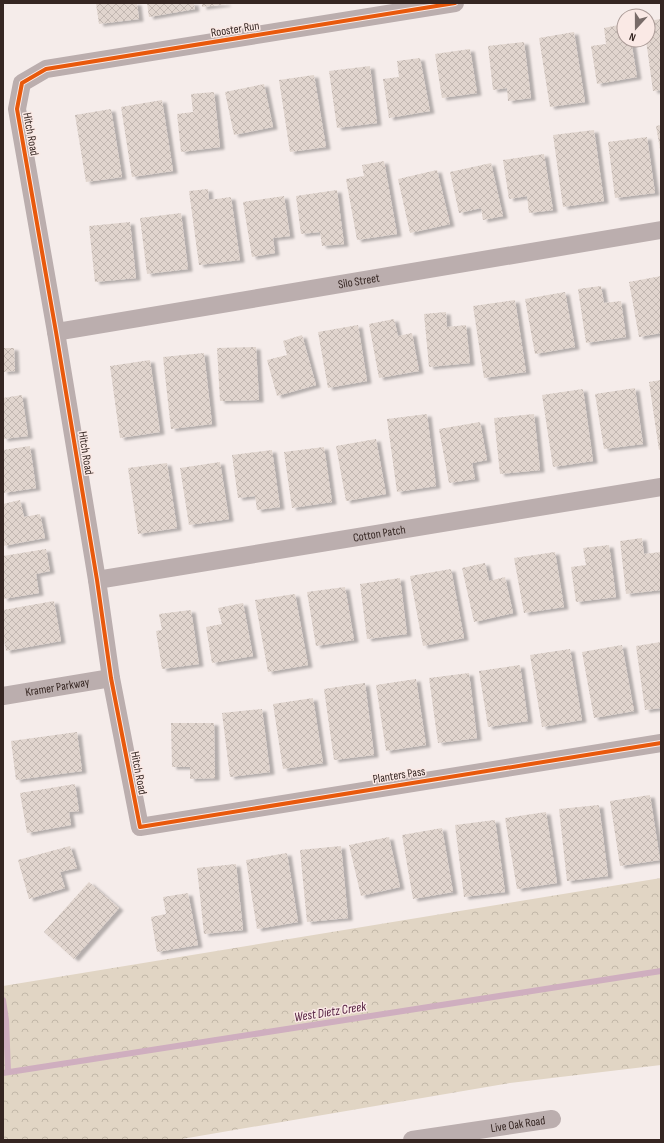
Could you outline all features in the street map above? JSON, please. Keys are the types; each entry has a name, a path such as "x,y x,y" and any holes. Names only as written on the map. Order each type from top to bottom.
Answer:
{"street":[{"name":"Rooster Run","path":"22,83 46,70 455,3"},
{"name":"Hitch Road","path":"22,83 17,109 56,332 112,678 140,828"},
{"name":"Silo Street","path":"56,332 661,230"},
{"name":"Cotton Patch","path":"97,580 661,487"},
{"name":"Kramer Parkway","path":"3,696 112,678"},
{"name":"Planters Pass","path":"140,828 661,743"},
{"name":"Live Oak Road","path":"412,1140 444,1138 552,1118"}],"green space":[{"path":"661,878 661,1065 510,1083 176,1140 3,1140 3,986"}],"building":[{"path":"96,3 137,3 139,19 99,24"},
{"path":"147,3 194,3 195,9 149,17"},
{"path":"202,3 226,3 226,4 202,7"},
{"path":"661,19 661,90 653,91 647,48 656,48 656,20"},
{"path":"616,26 616,48 632,48 637,77 597,84 591,46 606,44 604,28"},
{"path":"574,32 585,102 550,107 539,38"},
{"path":"524,42 531,98 508,101 507,88 493,90 488,46"},
{"path":"470,49 477,93 442,98 435,54"},
{"path":"420,58 430,111 389,118 383,79 399,77 397,61"},
{"path":"370,66 377,123 337,128 329,71"},
{"path":"314,75 326,147 290,152 279,80"},
{"path":"264,84 273,127 234,135 225,92"},
{"path":"214,92 220,147 181,152 177,114 193,112 191,94"},
{"path":"162,100 173,171 132,177 121,107"},
{"path":"111,109 122,177 86,182 75,115"},
{"path":"661,125 661,149 660,149 656,126"},
{"path":"594,130 604,201 563,207 553,135"},
{"path":"647,137 655,193 615,198 608,142"},
{"path":"544,154 553,210 529,213 527,196 509,199 503,160"},
{"path":"384,161 397,234 357,240 346,179 364,176 362,165"},
{"path":"491,163 503,216 483,220 481,208 459,213 450,172"},
{"path":"437,170 450,224 410,233 398,179"},
{"path":"208,189 209,200 231,197 240,260 199,265 189,191"},
{"path":"337,190 344,244 322,246 320,232 301,234 296,196"},
{"path":"284,196 290,236 273,238 275,253 252,257 243,202"},
{"path":"181,213 188,269 147,274 140,218"},
{"path":"130,222 136,278 95,282 89,226"},
{"path":"661,276 661,333 639,337 629,282"},
{"path":"601,286 604,303 621,301 626,337 586,343 578,289"},
{"path":"565,292 575,347 535,354 525,299"},
{"path":"515,300 526,372 484,378 473,306"},
{"path":"446,312 447,327 466,325 470,363 429,367 424,314"},
{"path":"394,319 398,336 412,333 419,371 379,378 369,324"},
{"path":"358,325 367,381 328,388 318,332"},
{"path":"302,335 316,385 277,396 267,360 287,355 283,341"},
{"path":"256,347 259,400 220,401 217,348"},
{"path":"3,348 14,348 15,371 3,372"},
{"path":"204,353 212,424 171,429 163,357"},
{"path":"150,360 160,432 120,438 110,366"},
{"path":"661,380 661,449 659,450 649,382"},
{"path":"635,388 643,444 604,449 595,394"},
{"path":"583,389 593,461 553,467 542,395"},
{"path":"22,395 28,436 3,439 3,398"},
{"path":"427,414 436,486 397,492 387,419"},
{"path":"534,414 540,470 500,474 494,418"},
{"path":"480,422 487,460 472,463 475,479 449,483 439,429"},
{"path":"376,439 386,494 346,501 336,446"},
{"path":"30,446 36,488 3,493 3,450"},
{"path":"324,447 332,502 292,508 284,452"},
{"path":"272,450 280,507 257,510 255,496 238,498 232,455"},
{"path":"220,462 229,519 189,525 180,468"},
{"path":"167,463 177,528 138,534 128,468"},
{"path":"20,500 24,517 40,514 45,538 3,546 3,504"},
{"path":"642,538 644,554 661,552 661,590 626,594 620,541"},
{"path":"609,545 616,597 576,602 571,567 586,565 583,548"},
{"path":"46,549 50,571 36,574 39,593 3,599 3,556"},
{"path":"555,552 564,607 524,613 514,558"},
{"path":"485,563 489,581 505,577 513,613 474,622 462,568"},
{"path":"451,569 464,638 423,646 410,576"},
{"path":"400,578 407,634 367,639 360,584"},
{"path":"345,587 354,640 316,646 307,592"},
{"path":"295,594 308,665 268,672 255,600"},
{"path":"54,601 61,641 6,651 3,635 3,610"},
{"path":"243,603 253,656 212,663 206,627 222,624 218,608"},
{"path":"191,610 199,664 162,669 156,631 162,630 159,614"},
{"path":"661,642 661,708 645,710 636,646"},
{"path":"622,645 634,711 594,718 582,652"},
{"path":"570,649 582,720 542,727 530,655"},
{"path":"520,665 528,721 488,727 479,671"},
{"path":"469,673 477,738 438,743 429,678"},
{"path":"416,679 426,745 386,751 376,685"},
{"path":"365,683 374,755 334,760 324,689"},
{"path":"313,698 323,763 283,769 273,704"},
{"path":"262,709 270,772 230,777 222,713"},
{"path":"171,723 214,723 215,778 190,779 190,767 172,767"},
{"path":"77,732 82,771 16,780 11,741"},
{"path":"75,784 79,811 69,812 71,825 27,833 20,793"},
{"path":"650,795 660,860 620,866 610,801"},
{"path":"599,805 608,876 567,881 559,809"},
{"path":"546,812 557,883 517,889 505,818"},
{"path":"495,820 505,892 464,897 455,825"},
{"path":"442,828 453,892 413,899 402,835"},
{"path":"389,837 400,887 361,896 349,845"},
{"path":"70,846 77,868 60,872 65,888 29,899 18,860"},
{"path":"341,846 348,918 307,922 300,850"},
{"path":"287,853 298,922 257,929 246,860"},
{"path":"236,864 243,930 204,934 197,868"},
{"path":"89,882 119,908 74,959 44,932"},
{"path":"188,893 198,945 157,952 151,917 166,914 163,897"}],"waterway":[{"name":"West Dietz Creek","path":"3,1073 661,971"},
{"path":"3,1000 6,1020 8,1072"}],"cycle path":[{"path":"455,3 46,69 22,83 17,109 97,580 111,678 140,827 661,743"}]}
